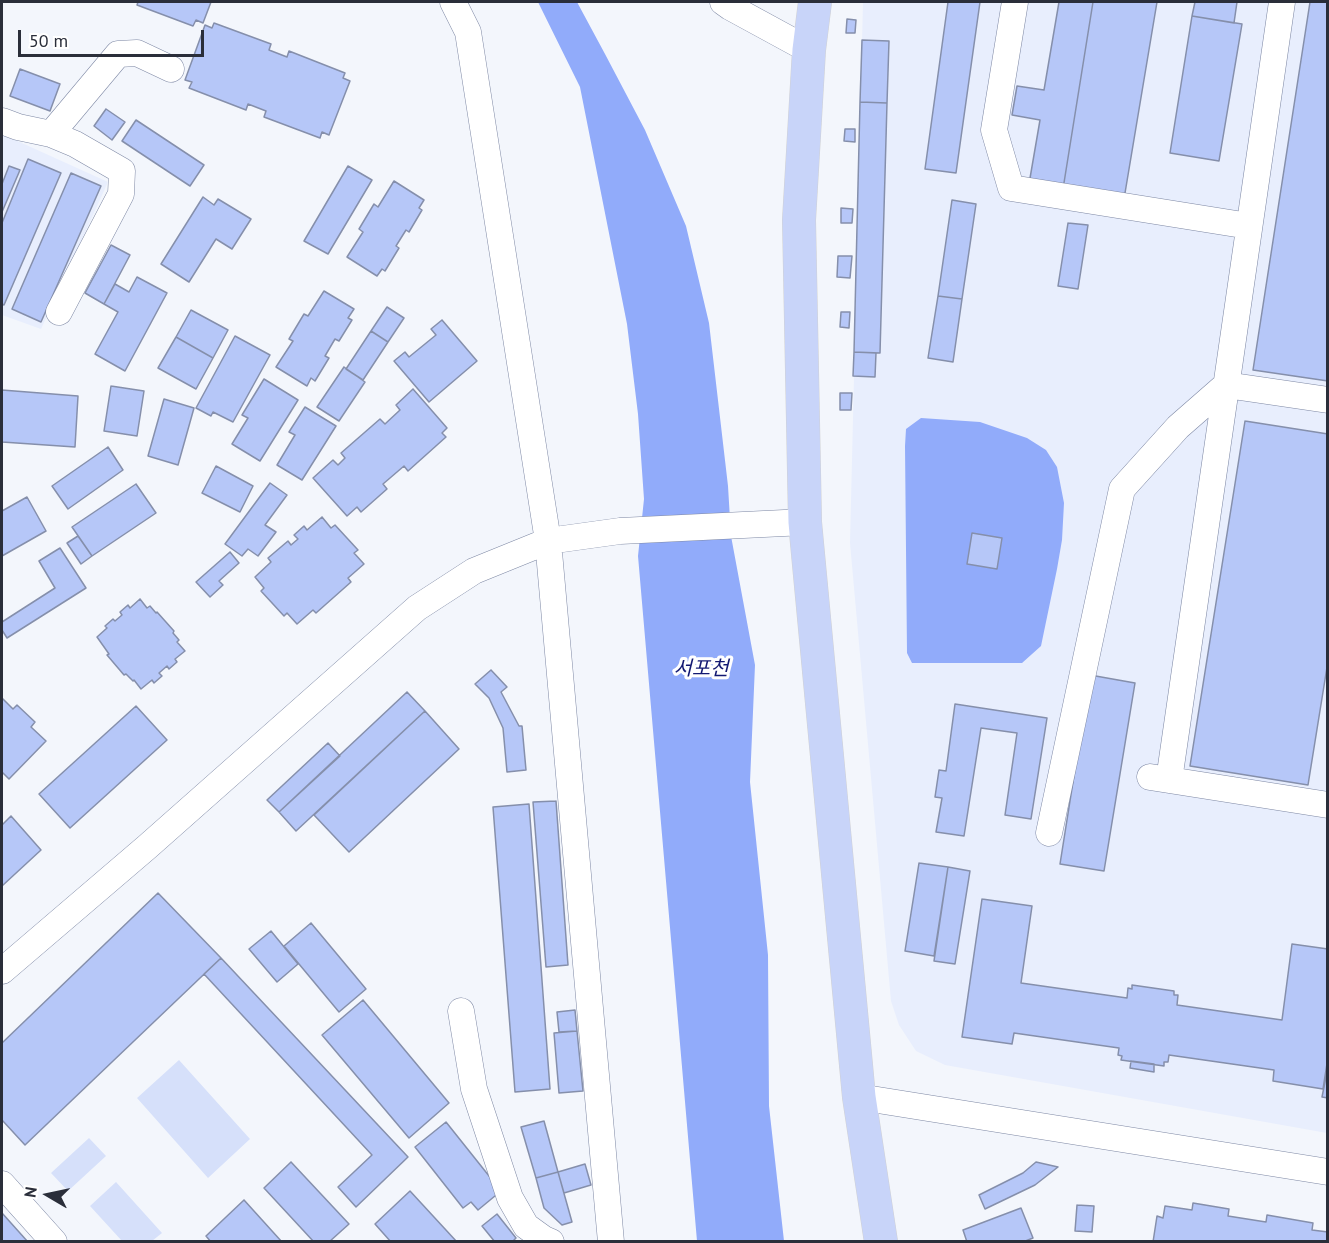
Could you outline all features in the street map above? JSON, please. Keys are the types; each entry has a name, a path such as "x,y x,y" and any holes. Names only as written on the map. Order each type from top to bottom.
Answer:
{"main road":[{"path":"815,2 809,50 799,220 805,522 859,1097 881,1242"}],"street":[{"path":"453,2 468,32 548,540 611,1242"},
{"path":"723,2 809,50"},
{"path":"1015,2 994,130 1011,188 1249,226"},
{"path":"1282,2 1226,385 1159,778 1328,805"},
{"path":"51,134 118,54 137,53 171,69"},
{"path":"2,122 18,128 51,134 75,144 122,171 121,194 59,312"},
{"path":"1049,833 1122,489 1178,427 1226,385 1328,400"},
{"path":"2,970 147,847 417,608 474,571 548,540 620,531 805,522"},
{"path":"461,1011 474,1089 510,1198 526,1226 551,1242"},
{"path":"859,1097 1328,1172"},
{"path":"2,1184 54,1242"}],"shaded area":[{"path":"863,2 1327,2 1327,1133 945,1065 916,1051 899,1025 891,1001 850,543"},
{"path":"2,134 108,182 41,329 2,315"},
{"path":"179,1060 250,1139 208,1178 137,1098"},
{"path":"89,1138 106,1156 68,1191 51,1173"},
{"path":"116,1182 162,1233 152,1241 122,1241 90,1206"}],"water":[{"name":"서포천","path":"538,2 577,2 605,54 645,130 686,226 709,323 728,486 731,536 755,665 750,782 768,955 769,1106 784,1241 697,1241 638,556 644,499 638,414 627,324 580,87"},
{"path":"921,418 980,422 1027,438 1046,450 1057,467 1064,503 1062,540 1057,569 1041,646 1022,663 912,663 907,653 906,429"}],"building":[{"path":"138,2 211,2 203,23 196,20 193,26 137,5"},
{"path":"948,2 980,2 956,173 925,169"},
{"path":"1059,2 1093,2 1063,189 1029,184 1040,120 1012,115 1017,86 1044,90"},
{"path":"1093,2 1157,2 1124,199 1063,189"},
{"path":"1195,2 1237,2 1234,23 1192,16"},
{"path":"1310,2 1328,2 1328,381 1253,370"},
{"path":"1192,16 1242,24 1219,161 1170,153"},
{"path":"847,19 856,20 855,33 846,33"},
{"path":"214,23 271,44 269,50 287,57 289,51 345,73 343,78 350,81 329,135 322,132 320,138 264,117 266,111 248,104 246,110 189,88 192,82 185,80 205,25 212,28"},
{"path":"862,40 889,41 887,103 860,102"},
{"path":"20,69 60,84 50,111 10,96"},
{"path":"860,102 887,103 880,353 854,352"},
{"path":"106,109 125,122 112,140 94,126"},
{"path":"136,120 204,165 190,186 122,141"},
{"path":"845,129 855,129 855,142 844,141"},
{"path":"28,159 61,173 4,305 2,304 2,223"},
{"path":"9,166 20,170 2,212 2,184"},
{"path":"348,166 372,180 328,254 304,241"},
{"path":"71,173 101,186 41,322 12,309"},
{"path":"394,181 424,200 419,208 422,210 409,232 406,230 396,246 399,248 385,271 382,269 377,276 347,257 363,232 359,229 374,204 378,207"},
{"path":"203,197 214,205 218,199 251,219 232,249 216,239 189,282 161,264"},
{"path":"952,200 976,204 962,299 938,296"},
{"path":"841,208 853,209 852,223 841,223"},
{"path":"1068,223 1088,225 1078,289 1058,286"},
{"path":"111,245 130,255 104,304 85,293"},
{"path":"838,256 852,256 850,278 837,277"},
{"path":"137,277 167,293 125,371 95,354 118,312 104,304 115,284 129,292"},
{"path":"324,291 354,309 348,318 352,320 339,341 335,339 325,356 329,358 315,381 311,378 307,386 276,367 293,341 289,339 304,314 308,316"},
{"path":"938,296 962,299 953,362 928,358"},
{"path":"387,307 404,318 388,342 371,331"},
{"path":"191,310 228,330 213,358 176,337"},
{"path":"841,312 850,312 849,328 840,327"},
{"path":"442,320 477,361 429,402 394,361 405,352 409,357 436,335 431,329"},
{"path":"371,331 388,342 363,380 346,369"},
{"path":"235,336 270,355 233,422 213,412 211,416 196,408"},
{"path":"176,337 213,358 196,389 158,368"},
{"path":"854,352 876,353 875,377 853,376"},
{"path":"344,367 365,382 339,421 317,407"},
{"path":"264,379 298,400 260,461 232,444 248,418 242,415"},
{"path":"111,386 144,391 137,436 104,431"},
{"path":"413,389 447,428 442,433 446,437 408,471 404,466 383,484 387,489 361,512 357,507 347,516 313,478 333,460 338,465 345,458 341,453 380,419 385,424 400,410 396,405"},
{"path":"2,390 78,396 75,447 2,442"},
{"path":"840,393 852,393 851,410 840,410"},
{"path":"164,399 194,408 178,465 148,456"},
{"path":"305,407 336,426 302,480 277,465 295,435 289,432"},
{"path":"1245,421 1328,434 1328,661 1308,785 1190,766"},
{"path":"108,447 123,470 68,509 52,486"},
{"path":"216,466 253,486 240,512 202,493"},
{"path":"270,483 287,495 265,525 276,532 258,556 248,549 242,556 225,544"},
{"path":"136,484 156,513 92,556 72,527"},
{"path":"27,497 46,531 2,556 2,511"},
{"path":"322,517 331,528 335,525 358,550 354,553 364,564 348,578 351,582 316,613 313,610 297,624 287,613 284,616 261,591 264,588 255,577 271,562 268,558 288,541 291,545 298,539 294,535 304,526 307,530"},
{"path":"972,533 1002,538 997,569 967,564"},
{"path":"78,536 92,556 81,564 67,543"},
{"path":"60,548 86,588 7,638 2,630 2,622 55,588 39,561"},
{"path":"230,552 239,563 219,581 223,585 210,597 196,582"},
{"path":"140,599 147,608 150,606 157,612 174,631 173,633 179,640 177,642 185,651 175,659 177,662 169,669 167,666 159,673 162,676 154,683 152,680 141,689 134,680 124,675 107,655 109,654 97,637 107,628 105,626 122,615 120,612 128,605 130,608"},
{"path":"491,670 507,687 501,692 519,726 522,726 526,770 507,772 503,728 489,698 475,684"},
{"path":"1090,675 1135,683 1104,871 1060,864"},
{"path":"407,692 425,711 296,831 279,812"},
{"path":"2,698 13,709 17,705 35,722 31,727 46,741 9,779 2,772"},
{"path":"955,704 1047,718 1031,819 1005,815 1017,733 981,728 964,836 936,832 942,798 935,797 939,770 946,771"},
{"path":"136,706 167,740 70,828 39,794"},
{"path":"425,711 459,749 349,852 314,815"},
{"path":"328,743 340,756 279,812 267,800"},
{"path":"556,801 568,965 546,967 533,802"},
{"path":"529,804 550,1089 515,1092 493,807"},
{"path":"11,816 41,850 2,886 2,825"},
{"path":"919,863 948,867 934,956 905,951"},
{"path":"948,867 970,871 955,964 934,961"},
{"path":"158,893 221,958 25,1145 2,1120 2,1043"},
{"path":"982,899 1032,906 1021,983 1127,998 1128,988 1132,989 1132,985 1174,991 1174,995 1178,995 1177,1005 1282,1020 1292,944 1328,949 1328,1057 1323,1089 1273,1081 1274,1070 1169,1055 1168,1062 1164,1062 1164,1066 1121,1060 1122,1056 1118,1055 1119,1048 1014,1033 1012,1044 962,1037"},
{"path":"311,923 366,989 339,1012 284,946"},
{"path":"271,931 298,964 277,982 249,949"},
{"path":"221,958 408,1157 356,1207 338,1187 372,1155 204,974"},
{"path":"363,1000 449,1103 409,1138 322,1035"},
{"path":"575,1010 577,1031 559,1032 557,1012"},
{"path":"577,1031 583,1091 559,1093 554,1033"},
{"path":"1131,1061 1154,1064 1154,1072 1130,1068"},
{"path":"1328,1067 1328,1098 1322,1097"},
{"path":"544,1121 558,1172 536,1178 521,1127"},
{"path":"446,1122 501,1191 478,1210 471,1202 463,1208 415,1147"},
{"path":"291,1162 349,1224 329,1242 314,1242 264,1188"},
{"path":"1036,1162 1058,1167 1035,1185 985,1209 979,1195 1023,1173"},
{"path":"585,1164 591,1185 564,1193 558,1172"},
{"path":"558,1172 572,1222 562,1225 544,1208 536,1178"},
{"path":"410,1191 457,1242 391,1242 375,1224"},
{"path":"244,1200 282,1242 211,1242 206,1236"},
{"path":"1193,1203 1229,1209 1228,1216 1266,1222 1267,1215 1313,1223 1312,1230 1328,1232 1328,1242 1153,1242 1157,1216 1163,1218 1165,1206 1192,1210"},
{"path":"1077,1205 1094,1206 1092,1232 1075,1231"},
{"path":"1021,1208 1033,1238 1023,1242 967,1242 963,1230"},
{"path":"2,1213 28,1242 2,1242"},
{"path":"497,1214 516,1238 512,1242 495,1242 482,1226"}]}
